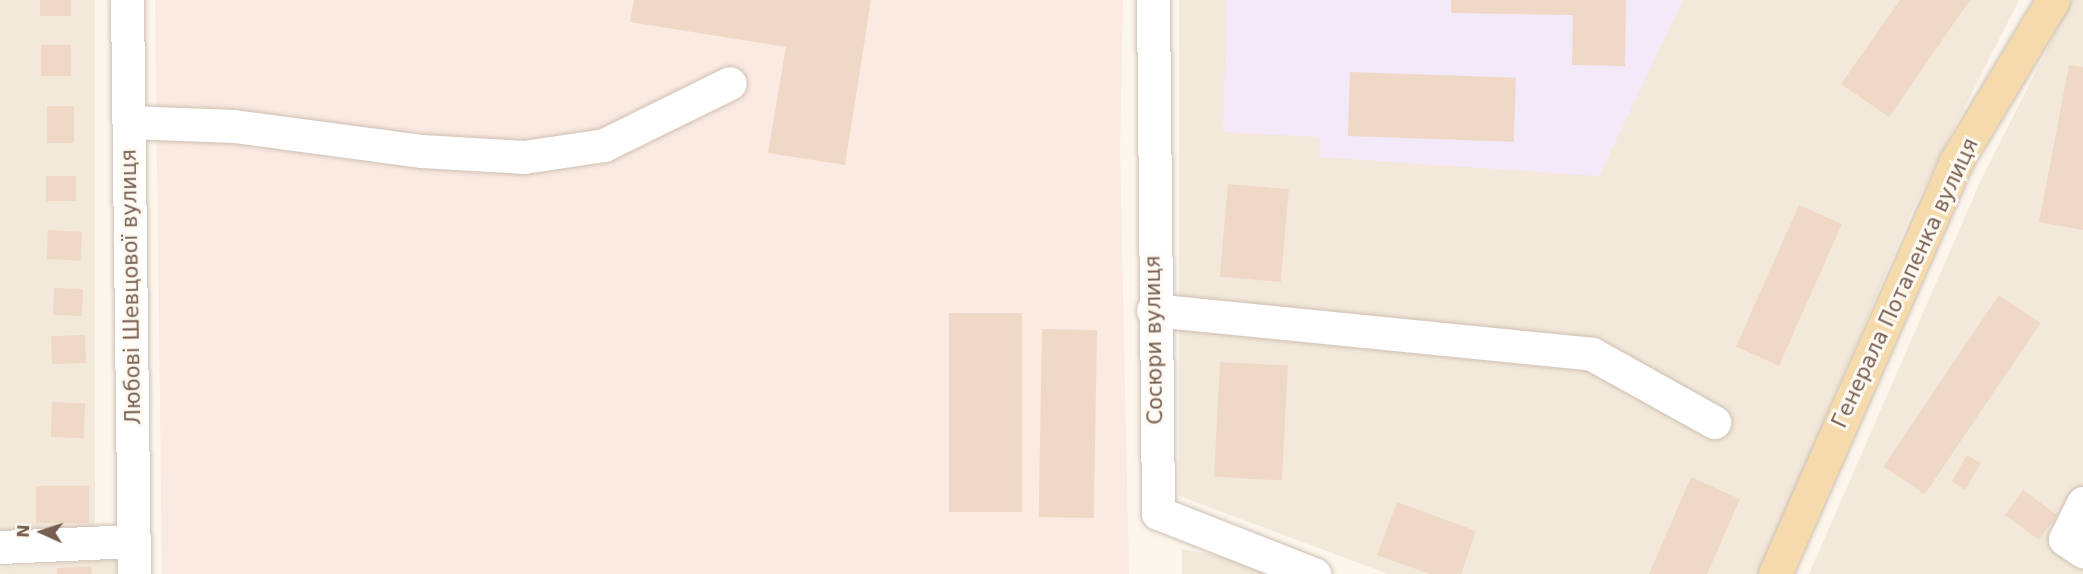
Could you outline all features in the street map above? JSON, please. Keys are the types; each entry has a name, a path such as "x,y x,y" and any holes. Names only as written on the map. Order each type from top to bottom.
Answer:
{"main road":[{"name":"Генерала Потапенка вулиця","path":"1775,574 1955,163 2053,0"}],"street":[{"name":"Любові Шевцової вулиця","path":"128,0 134,574"},
{"name":"Сосюри вулиця","path":"1153,0 1153,310 1158,513 1314,574"},
{"path":"129,122 234,126 422,151 524,157 604,145 730,83"},
{"path":"1153,310 1592,354 1714,422"},
{"path":"2083,503 2065,540 2083,551"},
{"path":"0,547 134,541"}],"shaded area":[{"path":"0,0 95,0 95,533 0,533"},
{"path":"155,0 1123,0 1120,152 1129,574 162,574"},
{"path":"1179,0 2019,0 1911,213 1760,574 1388,574 1179,496"},
{"path":"1227,0 1683,0 1599,176 1320,157 1320,137 1223,132"},
{"path":"2072,0 2083,0 2083,574 1809,574 1982,178"},
{"path":"1182,549 1222,556 1268,574 1182,574"},
{"path":"116,559 116,574 0,574 0,568"}],"building":[{"path":"40,0 71,0 71,16 40,16"},
{"path":"634,0 871,0 845,165 768,153 786,47 630,22"},
{"path":"1451,0 1626,0 1625,66 1572,65 1573,15 1451,13"},
{"path":"1900,0 1970,0 1889,117 1841,84"},
{"path":"41,45 71,45 71,76 41,76"},
{"path":"2069,65 2083,67 2083,230 2039,222"},
{"path":"1350,72 1516,78 1514,142 1348,136"},
{"path":"47,106 74,106 74,143 47,143"},
{"path":"46,176 76,176 76,201 46,201"},
{"path":"1228,184 1289,189 1281,282 1220,277"},
{"path":"1799,205 1842,224 1779,366 1736,347"},
{"path":"48,230 82,232 80,261 46,259"},
{"path":"54,288 83,289 82,316 53,315"},
{"path":"1999,295 2040,323 1925,495 1883,467"},
{"path":"949,313 1022,313 1022,512 949,512"},
{"path":"1042,329 1097,330 1094,518 1039,517"},
{"path":"85,335 86,363 52,364 51,336"},
{"path":"1220,362 1288,366 1282,480 1214,477"},
{"path":"52,402 85,403 84,438 51,437"},
{"path":"1967,455 1981,463 1965,490 1952,482"},
{"path":"1691,477 1740,499 1707,574 1649,574"},
{"path":"36,486 89,486 89,523 36,523"},
{"path":"2023,490 2057,515 2039,540 2005,515"},
{"path":"1397,502 1476,531 1461,574 1430,574 1377,555"},
{"path":"91,566 92,574 57,574 57,568"}]}
